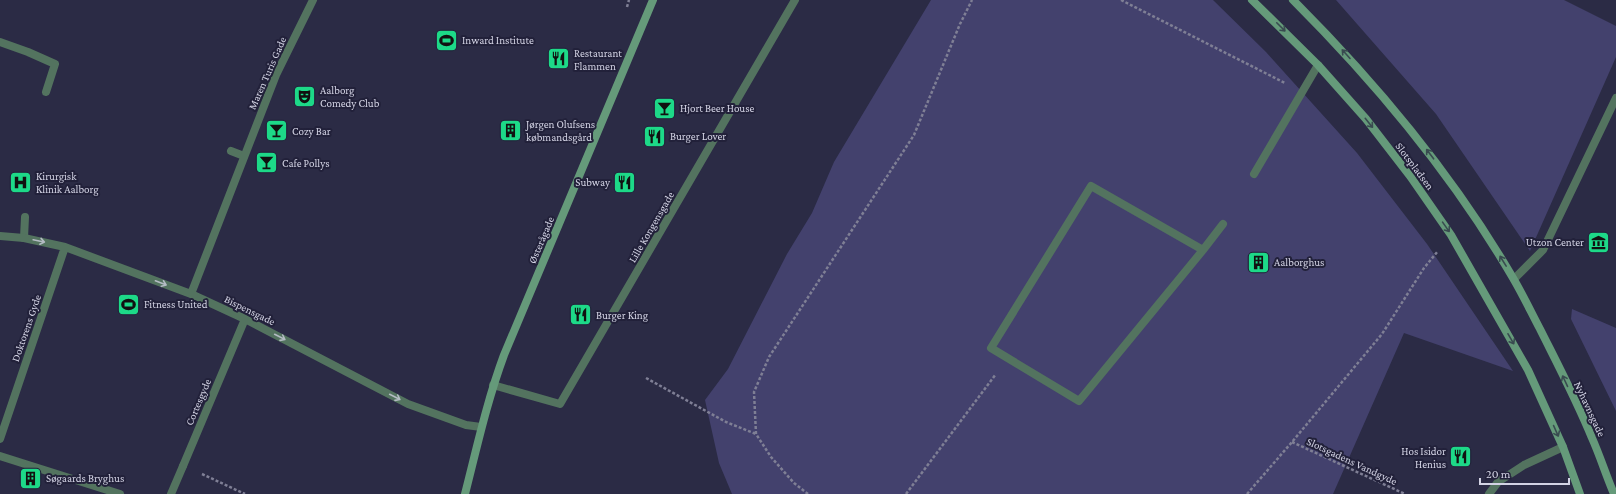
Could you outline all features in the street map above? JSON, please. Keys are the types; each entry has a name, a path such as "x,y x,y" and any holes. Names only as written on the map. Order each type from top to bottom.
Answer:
{"main road":[{"name":"Østerågade","path":"465,494 481,427 493,385 504,355 654,0"},
{"name":"Slotspladsen","path":"1252,0 1318,65 1366,119 1410,176 1451,235 1528,370 1563,447"},
{"name":"Slotspladsen","path":"1293,0 1331,38 1382,94 1429,153 1473,215 1514,279 1554,357"},
{"name":"Nyhavnsgade","path":"1554,357 1592,437 1614,494"},
{"path":"1563,447 1580,494"}],"street":[{"name":"Maren Turis Gade","path":"191,294 276,75 313,0"},
{"name":"Lille Kongensgade","path":"493,385 560,404 795,0"},
{"path":"0,42 55,64 46,92"},
{"path":"1254,174 1318,65"},
{"path":"1514,279 1543,250 1616,98"},
{"path":"231,150 244,156"},
{"path":"1203,250 1091,186 991,348 1079,401 1203,250 1223,224"},
{"path":"24,238 25,221"},
{"name":"Bispensgade","path":"0,236 24,238 65,247 191,294 246,319 408,404 466,425 481,427"},
{"name":"Doktorens Gyde","path":"0,439 65,247"},
{"name":"Cortesgyde","path":"171,494 246,319"},
{"path":"1489,494 1498,482 1524,465 1563,447"},
{"path":"0,456 120,494"}],"path":[{"path":"808,494 794,483 771,457 756,434 754,392 769,357 914,135 960,24 972,0"},
{"path":"1121,0 1301,92"},
{"path":"1246,494 1292,442 1382,334 1424,268 1451,235"},
{"path":"906,494 1008,359"},
{"path":"646,378 726,422 756,434"},
{"name":"Slotsgadens Vandgyde","path":"1292,442 1405,494"},
{"path":"183,466 245,494"}],"shaded area":[{"path":"931,0 1213,0 1266,52 1357,153 1427,244 1513,371 1404,333 1333,494 732,494 719,463 705,400 728,369 787,254 812,213 834,162"},
{"path":"1336,0 1564,0 1616,26 1616,57 1530,251 1436,114"},
{"path":"1572,309 1616,328 1616,411 1571,319"}],"place":[{"name":"Inward Institute","path":"447,40"},
{"name":"Restaurant Flammen","path":"559,59"},
{"name":"Aalborg Comedy Club","path":"304,96"},
{"name":"Hjort Beer House","path":"665,108"},
{"name":"Jørgen Olufsens købmandsgård","path":"511,130"},
{"name":"Cozy Bar","path":"277,131"},
{"name":"Burger Lover","path":"655,136"},
{"name":"Cafe Pollys","path":"267,163"},
{"name":"Kirurgisk Klinik Aalborg","path":"21,182"},
{"name":"Subway","path":"625,182"},
{"name":"Utzon Center","path":"1599,242"},
{"name":"Aalborghus","path":"1259,262"},
{"name":"Fitness United","path":"128,304"},
{"name":"Burger King","path":"580,315"},
{"name":"Hos Isidor Henius","path":"1461,457"},
{"name":"Søgaards Bryghus","path":"31,478"}]}
